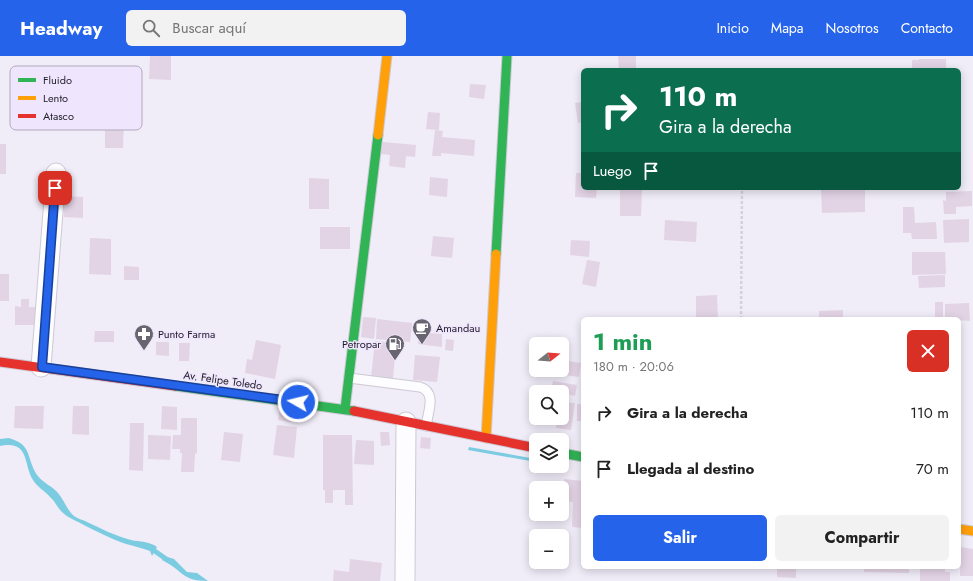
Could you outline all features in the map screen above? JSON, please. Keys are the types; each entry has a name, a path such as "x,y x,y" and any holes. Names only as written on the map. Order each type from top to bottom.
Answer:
{"street":[{"path":"345,408 350,378 387,56"},
{"path":"486,438 507,56"},
{"path":"42,367 56,173"},
{"name":"Av. Felipe Toledo","path":"0,362 345,408 529,447"},
{"path":"405,581 406,422"},
{"path":"569,454 581,457"},
{"path":"961,529 973,531"}],"lane":[{"path":"350,378 426,388 430,394 431,401 426,426"}],"path":[{"path":"741,317 742,190"}],"water":[{"path":"9,438 17,441 26,448 37,475 58,493 69,511 74,516 119,536 154,545 157,547 152,556 150,551 109,537 63,513 52,499 33,480 21,450 10,445 0,446 0,439"},
{"path":"469,447 529,458 529,461 468,450"},
{"path":"164,556 174,559 187,572 197,573 208,581 199,581 187,577 162,560"}],"building":[{"path":"150,56 171,56 171,80 149,79"},
{"path":"618,56 636,56 636,68 619,68"},
{"path":"946,59 946,68 912,68 912,60"},
{"path":"470,84 486,85 484,99 469,97"},
{"path":"581,102 581,122 578,123 575,103"},
{"path":"428,112 440,113 439,130 426,129"},
{"path":"105,130 124,130 123,148 105,148"},
{"path":"435,130 443,131 442,137 475,140 474,156 441,153 441,156 432,156"},
{"path":"383,142 416,145 415,157 406,156 405,168 389,166 390,155 381,154"},
{"path":"0,144 6,144 6,174 0,174"},
{"path":"576,173 581,173 581,190 597,190 596,198 575,197"},
{"path":"430,177 448,179 447,197 429,195"},
{"path":"309,178 329,179 329,209 309,209"},
{"path":"620,190 642,190 641,216 620,216"},
{"path":"821,190 865,190 865,212 822,213"},
{"path":"972,191 972,206 956,207 956,214 944,214 943,200 946,201 946,192"},
{"path":"64,196 83,197 83,218 64,217"},
{"path":"903,207 914,207 915,223 936,222 937,239 912,239 911,233 903,233"},
{"path":"969,219 969,242 944,243 943,220"},
{"path":"665,220 697,222 696,242 664,240"},
{"path":"320,227 350,227 350,249 320,249"},
{"path":"433,236 454,238 452,258 431,256"},
{"path":"90,238 111,239 111,275 89,274"},
{"path":"571,240 590,241 589,257 570,255"},
{"path":"912,252 945,252 946,274 912,275"},
{"path":"587,260 600,262 596,287 582,284"},
{"path":"124,266 139,267 139,280 124,280"},
{"path":"0,274 9,274 9,301 0,301"},
{"path":"945,275 945,287 919,288 918,276"},
{"path":"717,295 718,317 696,317 696,296"},
{"path":"21,299 29,299 29,307 37,307 36,325 15,325 15,306 21,307"},
{"path":"935,302 943,302 943,317 935,317"},
{"path":"969,303 970,321 961,320 961,317 945,317 945,304"},
{"path":"843,310 843,317 819,317 819,311"},
{"path":"363,317 376,318 374,339 361,337"},
{"path":"377,319 412,323 410,342 376,339"},
{"path":"95,331 114,331 114,342 94,342"},
{"path":"419,332 442,334 442,347 418,344"},
{"path":"446,339 454,340 453,351 445,350"},
{"path":"256,340 281,345 275,379 245,373 247,359 252,360"},
{"path":"375,341 396,343 393,379 371,377"},
{"path":"156,342 169,342 169,356 156,355"},
{"path":"179,343 190,343 189,361 179,361"},
{"path":"415,355 440,357 437,382 413,380"},
{"path":"569,361 581,363 579,377 569,376"},
{"path":"553,381 577,385 575,396 569,395 569,385 552,385"},
{"path":"569,403 575,403 571,430 556,428 557,425 569,425"},
{"path":"577,404 581,404 581,421 577,421"},
{"path":"15,406 44,406 43,429 14,428"},
{"path":"73,406 89,406 89,435 72,434"},
{"path":"162,406 177,407 177,430 161,429"},
{"path":"279,411 298,414 297,423 278,420"},
{"path":"181,418 197,418 197,453 195,454 194,472 181,472 182,453 180,453 180,449 172,449 173,435 181,435"},
{"path":"130,423 144,423 143,471 129,470"},
{"path":"277,425 297,427 294,458 273,455"},
{"path":"224,432 243,434 240,462 221,460"},
{"path":"380,432 389,432 390,445 381,446"},
{"path":"148,435 171,436 170,460 148,459"},
{"path":"323,435 352,435 353,505 345,505 345,490 333,490 333,503 325,503 325,490 323,490"},
{"path":"421,437 431,438 430,449 420,448"},
{"path":"356,440 374,441 374,465 354,464"},
{"path":"564,479 581,481 581,528 572,527 573,502 569,502 569,481 564,481"},
{"path":"961,547 973,549 973,576 960,576"},
{"path":"350,559 382,563 380,581 333,581 334,570 349,572"},
{"path":"777,569 796,569 796,578 777,577"},
{"path":"864,569 909,569 909,573 864,572"},
{"path":"920,569 945,569 945,572 950,572 950,581 920,581"}],"waterway":[{"path":"149,547 169,561"}],"traffic: fast":[{"path":"496,254 507,56"},
{"path":"345,409 378,135"},
{"path":"175,386 354,411"},
{"path":"569,454 581,457"}],"traffic: slow":[{"path":"378,135 387,56"},
{"path":"486,438 496,254"},
{"path":"961,529 973,531"}],"traffic: jam":[{"path":"0,362 175,386"},
{"path":"354,411 529,447"}],"place":[{"name":"Amandau","path":"422,345"},
{"name":"Punto Farma","path":"144,351"},
{"name":"Petropar","path":"395,361"}],"route":[{"path":"55,188 42,367 298,402"}]}
